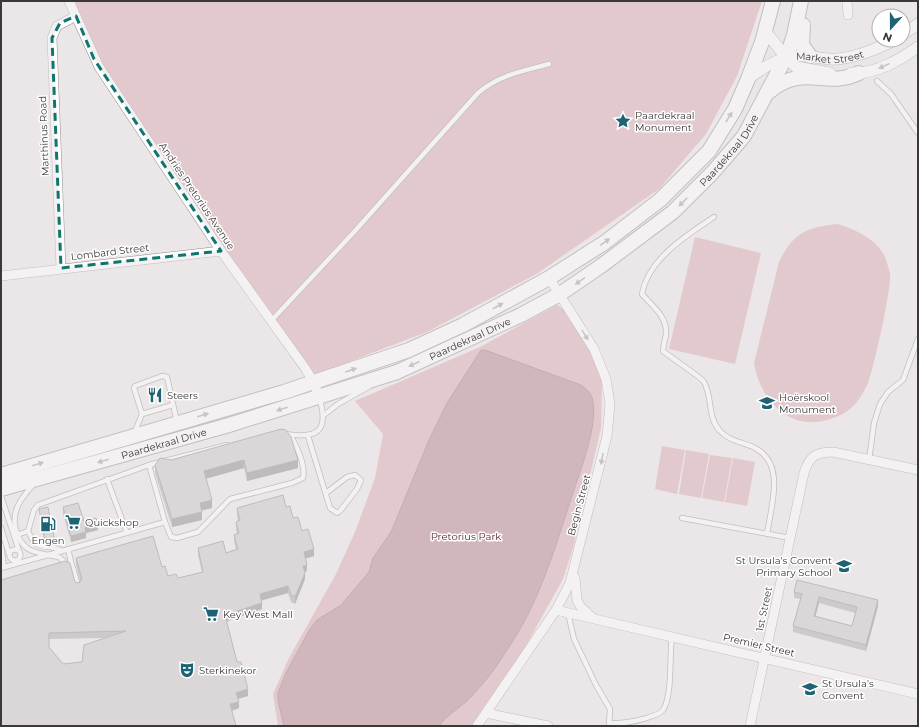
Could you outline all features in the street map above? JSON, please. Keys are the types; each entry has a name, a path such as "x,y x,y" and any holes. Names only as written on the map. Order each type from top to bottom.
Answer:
{"main road":[{"name":"Paardekraal Drive","path":"1,489 292,406 316,389 463,325 548,278 604,242 660,200 709,151 735,108 748,79 766,32 773,1"},
{"name":"Paardekraal Drive","path":"1,476 177,422 316,389 379,378 397,372 466,340 560,294 601,266 673,212 713,172 744,136 786,57 794,35 801,1"},
{"path":"807,1 801,38 804,50 810,56"},
{"path":"767,94 777,86 794,77 840,79 851,77 858,73"}],"street":[{"name":"Andries Pretorius Avenue","path":"69,1 99,67 316,389"},
{"path":"847,1 848,15"},
{"name":"Marthinus Road","path":"61,268 52,38 57,26 76,16"},
{"name":"Market Street","path":"766,32 796,67 830,73 858,73 877,69 902,58 918,47"},
{"name":"Market Street","path":"748,79 766,66 786,57 810,56 835,60 856,56 878,48"},
{"name":"Lombard Street","path":"1,276 61,268 222,251"},
{"name":"Begin Street","path":"477,726 556,610 570,583 604,449 610,404 606,380 594,349 560,294 548,278"},
{"name":"1st Street","path":"750,726 804,473 808,461 813,456 821,452 832,452 918,470"},
{"name":"Premier Street","path":"573,570 576,600 584,611 595,619"},
{"name":"Premier Street","path":"556,610 918,694"},
{"path":"486,713 548,726"}],"lane":[{"path":"271,322 354,232 478,93 493,81 506,75 549,64"},
{"path":"877,80 891,94 918,133"},
{"path":"714,217 685,237 655,265 644,282 642,294 665,321 666,334 663,344 663,351 703,380 708,390 711,417 719,430 728,438 755,448 767,456 773,468 774,482 767,534"},
{"path":"869,460 874,423 880,404 888,392 903,380 918,339"},
{"path":"133,435 142,414 134,388 135,386 162,376 166,378 177,422"},
{"path":"280,433 308,436 315,434 319,429 324,415 338,404 371,386 379,378"},
{"path":"316,389 324,415"},
{"path":"142,414 173,404"},
{"path":"149,465 165,522 171,537 178,538 189,536 198,532 230,499 299,481 303,478 304,474 300,452 290,435"},
{"path":"308,436 330,508 337,513 357,489 361,480 355,475 350,475 326,493"},
{"path":"62,551 57,548 47,548 38,544 30,537 28,531 34,510 38,505 149,465 232,443"},
{"path":"17,560 19,552 14,526 14,514 23,496 38,479"},
{"path":"107,479 126,533"},
{"path":"1,496 21,544 34,552 59,557 72,566"},
{"path":"682,518 790,538"},
{"path":"1,528 11,559 17,560 48,555 165,522"},
{"path":"16,535 28,531"},
{"path":"1,546 3,568 17,560 21,544"},
{"path":"68,549 78,586"},
{"path":"9,554 13,550 19,552"},
{"path":"568,612 574,640 596,685 610,709 610,724 625,724 655,715 662,711 666,704 670,673 669,654 672,637"}],"highlighted area":[{"path":"76,16 94,59 221,251 61,268 52,38 60,23"}],"green space":[{"path":"69,1 762,1 737,76 706,134 659,189 538,273 427,332 306,378 97,61"},
{"path":"838,224 869,238 883,253 890,273 886,310 871,375 859,399 849,410 836,417 815,422 802,421 790,417 779,410 770,401 757,377 754,363 779,262 784,252 802,233 818,227"},
{"path":"695,237 761,253 735,364 669,349"},
{"name":"Pretorius Park","path":"557,305 563,309 588,347 597,364 602,379 601,428 573,548 563,579 524,649 471,726 278,726 273,694 289,658 336,574 355,532 375,478 383,434 355,401 480,347"},
{"path":"662,446 685,450 677,494 655,489"},
{"path":"686,450 709,454 701,498 679,494"},
{"path":"710,455 732,458 724,502 702,498"},
{"path":"733,458 755,462 747,506 725,502"}],"shaded area":[{"name":"Pretorius Park","path":"481,350 485,350 581,385 589,392 593,402 593,423 585,458 548,568 523,624 486,679 468,700 449,715 439,726 284,726 278,701 278,693 286,673 310,629 317,620 341,605 369,572 373,558 391,532 429,440 447,403"}],"building":[{"path":"281,429 286,430 291,437 298,460 247,473 244,460 204,471 212,500 200,503 202,512 172,519 155,465 160,458 171,460"},
{"name":"Key West Mall","path":"283,495 286,507 290,506 293,518 298,517 302,531 308,529 314,549 304,552 307,565 303,566 305,573 295,597 291,595 288,586 260,594 262,603 225,615 237,662 241,662 248,689 236,693 239,702 230,704 236,726 1,726 1,580 65,561 70,563 75,582 79,583 82,579 76,558 153,536 162,567 165,566 168,576 176,574 178,578 203,572 198,548 223,541 226,553 238,549 234,535 239,533 236,522 240,520 237,508","holes":["126,631 84,645 82,662 63,664 49,647 49,633"]},
{"path":"78,503 84,521 96,518 98,524 85,528 86,532 71,536 63,507"},
{"path":"48,507 55,542 45,541 39,509"},
{"path":"797,580 878,600 866,645 793,626 802,594 794,592","holes":["819,597 857,607 852,626 814,616"]}],"place":[{"name":"Paardekraal Monument","path":"623,121"},
{"name":"Steers","path":"155,395"},
{"name":"Hoërskool Monument","path":"767,403"},
{"name":"Quickshop","path":"73,522"},
{"name":"Engen","path":"48,524"},
{"name":"St Ursula's Convent Primary School","path":"844,566"},
{"name":"Key West Mall","path":"211,614"},
{"name":"Sterkinekor","path":"187,670"},
{"name":"St Ursula's Convent","path":"810,689"}]}
